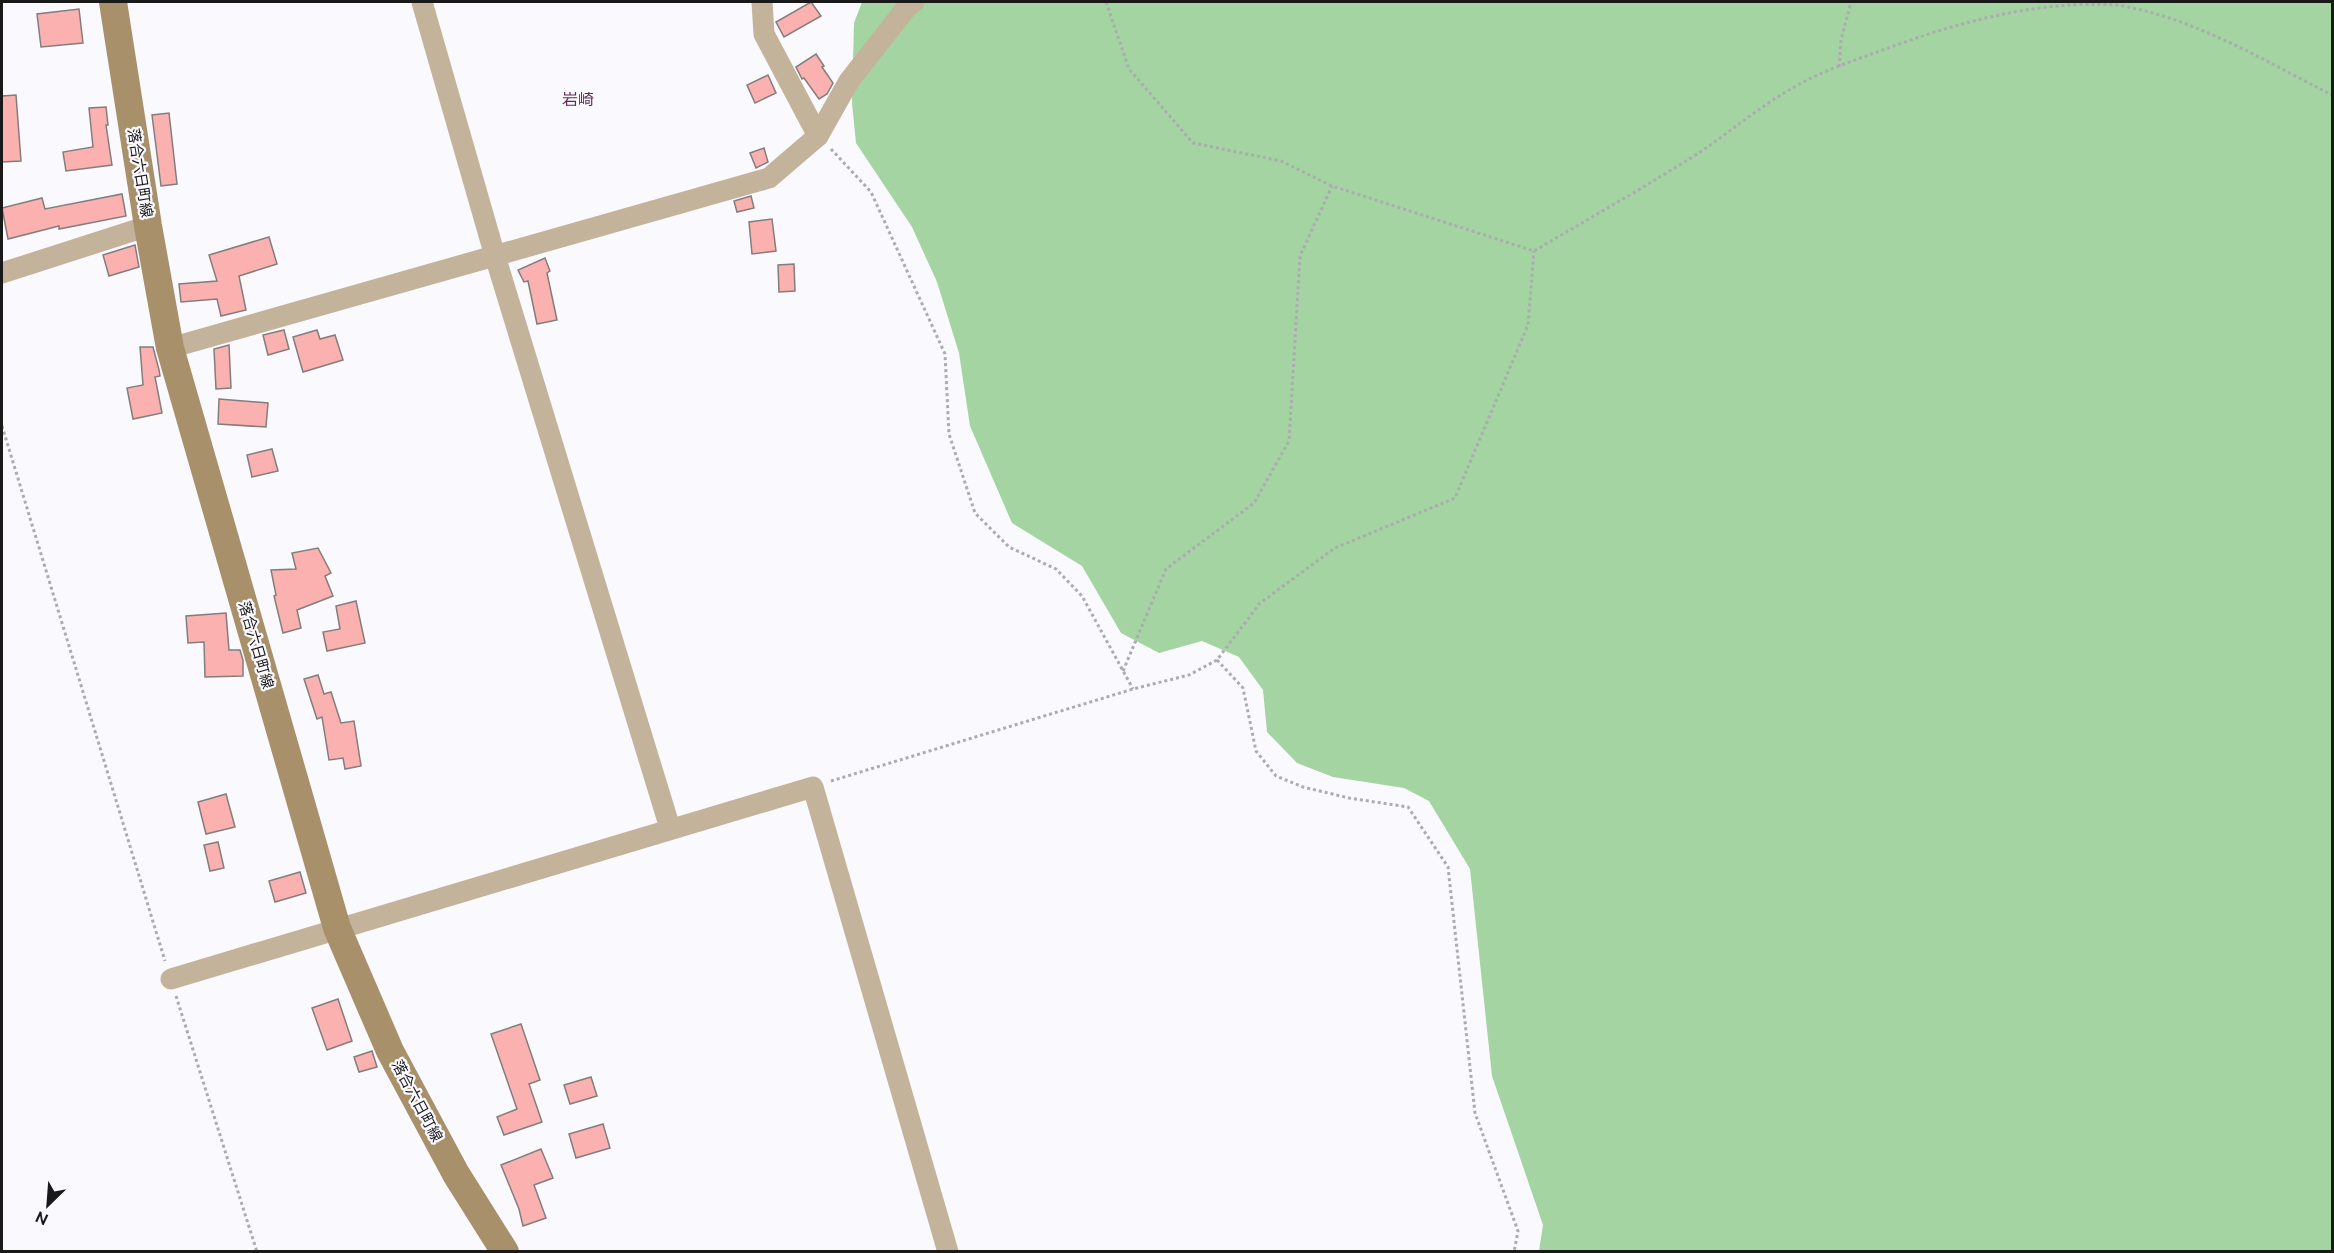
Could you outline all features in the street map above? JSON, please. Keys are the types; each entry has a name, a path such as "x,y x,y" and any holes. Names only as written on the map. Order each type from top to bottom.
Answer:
{"main road":[{"name":"落合六日町線","path":"113,2 148,226 170,348 337,928 390,1051 456,1174 505,1251"}],"street":[{"path":"422,2 495,256 670,828"},
{"path":"762,2 764,34 818,136"},
{"path":"170,348 769,178 818,136 849,81 907,7 914,2"},
{"path":"2,273 148,226"},
{"path":"171,979 813,787 948,1251"}],"path":[{"path":"1106,2 1129,69 1193,143 1281,161 1332,186 1534,252 1688,160 1793,88 1839,67 1933,31 2012,8 2092,3 2116,4 2156,14 2214,36 2332,95"},
{"path":"1839,67 1841,40 1851,2"},
{"path":"818,136 871,192 945,354 949,434 975,513 1009,547 1056,569 1082,596 1133,689"},
{"path":"1123,671 1166,569 1254,503 1289,441 1300,256 1332,186"},
{"path":"813,787 1133,689 1189,675 1217,660 1260,603 1335,548 1455,498 1528,325 1534,252"},
{"path":"2,426 171,979 257,1251"},
{"path":"1217,660 1243,688 1256,751 1276,776 1303,787 1337,796 1408,807 1448,867 1475,1113 1518,1231 1514,1251"}],"green space":[{"path":"862,2 2332,2 2332,1251 1539,1251 1543,1225 1492,1076 1470,869 1429,801 1404,788 1333,777 1297,763 1267,732 1263,690 1239,657 1202,641 1159,653 1121,633 1082,566 1012,523 970,426 959,353 937,282 912,227 856,143 852,103 854,23"}],"building":[{"path":"811,2 821,16 784,37 776,22"},
{"path":"79,9 83,43 41,47 37,14"},
{"path":"816,54 833,83 827,94 819,99 804,78 802,79 796,67"},
{"path":"768,75 776,93 755,103 747,85"},
{"path":"16,95 21,161 2,162 2,96"},
{"path":"106,107 108,125 106,125 112,165 66,171 63,152 93,147 89,108"},
{"path":"169,113 177,184 161,186 152,115"},
{"path":"764,148 768,162 756,168 750,153"},
{"path":"122,194 126,216 59,229 59,226 8,239 2,208 42,198 45,209"},
{"path":"751,196 754,208 737,212 734,201"},
{"path":"772,219 776,251 752,254 749,222"},
{"path":"269,237 277,264 239,276 246,310 221,316 217,299 181,302 179,284 217,281 209,255"},
{"path":"135,245 139,267 109,276 103,255"},
{"path":"545,258 550,271 547,273 557,320 537,324 528,281 524,282 518,270"},
{"path":"794,264 795,291 779,292 778,265"},
{"path":"284,330 289,349 268,355 263,335"},
{"path":"317,330 320,339 335,335 343,360 303,372 293,337"},
{"path":"229,345 231,388 216,389 214,349"},
{"path":"140,347 153,347 160,376 155,377 162,413 133,419 127,388 143,385"},
{"path":"219,399 268,403 266,427 218,424"},
{"path":"272,449 278,471 252,477 247,455"},
{"path":"318,548 331,573 325,576 333,596 297,610 301,628 283,633 274,596 276,595 271,570 296,569 292,553"},
{"path":"356,601 365,643 327,651 323,632 340,629 336,606"},
{"path":"226,613 229,650 240,650 243,660 243,676 205,677 204,642 188,643 186,616"},
{"path":"318,675 324,694 331,692 341,723 354,721 361,766 345,769 343,758 329,760 322,717 317,719 304,679"},
{"path":"226,794 235,827 206,834 198,802"},
{"path":"218,842 224,868 210,871 204,845"},
{"path":"300,872 306,893 275,902 269,881"},
{"path":"338,999 352,1041 327,1050 312,1008"},
{"path":"521,1024 540,1080 529,1084 542,1122 504,1135 497,1117 517,1109 491,1034"},
{"path":"372,1051 377,1067 359,1072 354,1057"},
{"path":"591,1077 597,1096 570,1104 564,1085"},
{"path":"603,1124 610,1148 576,1158 569,1134"},
{"path":"541,1149 553,1178 534,1185 546,1218 523,1226 519,1209 501,1165"}],"district":[{"name":"岩崎","path":"578,99"}]}
